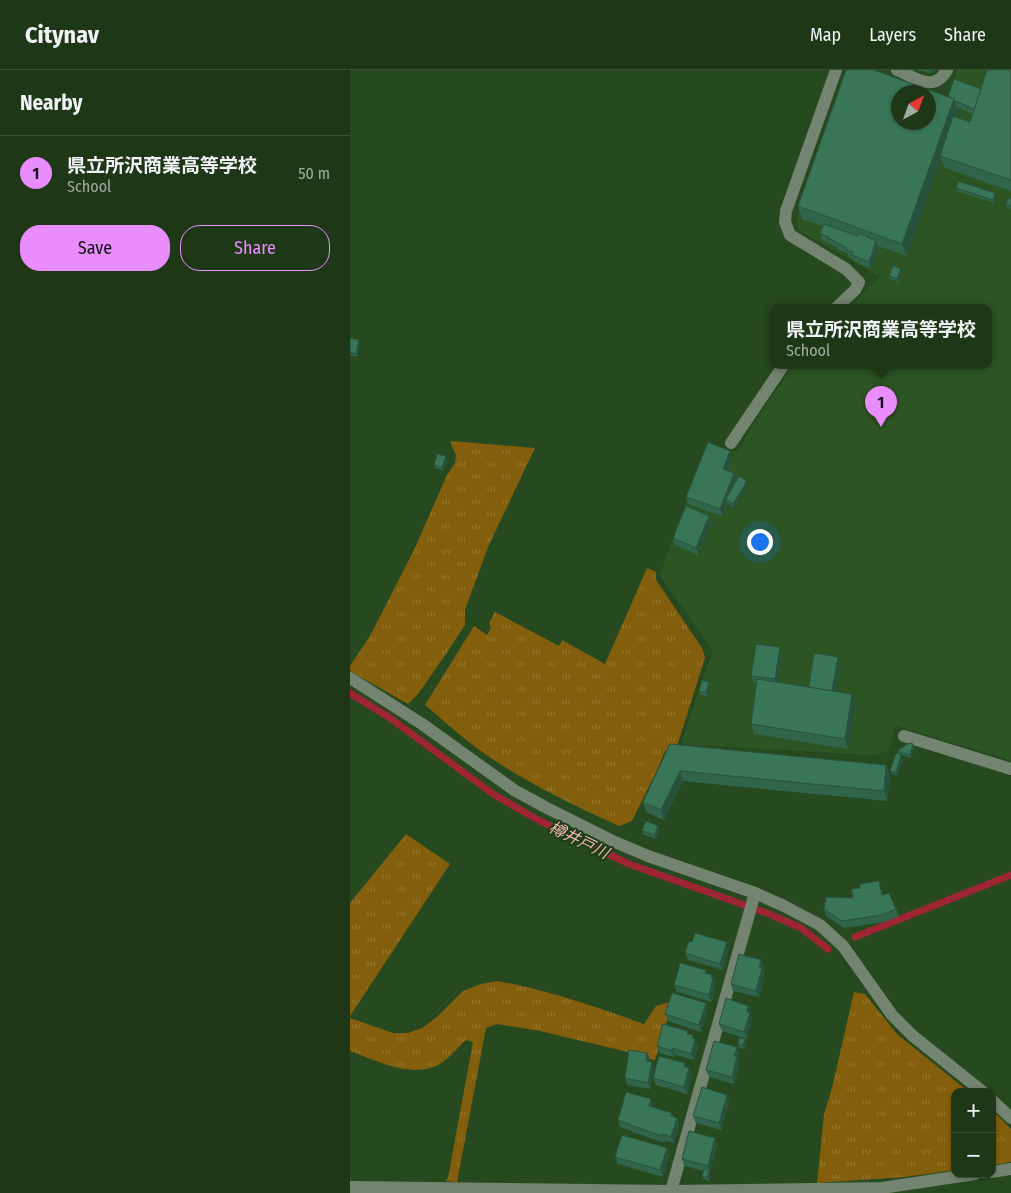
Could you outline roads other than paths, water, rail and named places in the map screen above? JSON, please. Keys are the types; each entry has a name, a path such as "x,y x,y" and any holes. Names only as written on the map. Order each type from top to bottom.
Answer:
{"street":[{"path":"836,70 786,211 785,222 790,235 846,269 859,282 855,290 840,304"},
{"path":"897,70 934,83 942,78 947,70"},
{"path":"731,443 781,369"},
{"path":"350,678 422,724 514,790 547,808 615,842 648,856 755,893 820,925 843,946 892,1016 913,1036 978,1088"},
{"path":"904,736 1011,768"},
{"path":"671,1191 755,893"},
{"path":"996,1104 1011,1118"},
{"path":"996,1171 1011,1169"},
{"path":"350,1187 671,1191 882,1188 951,1178"}],"waterway":[{"name":"樽井戸川","path":"350,693 390,718 493,794 538,820 629,864 767,913 801,928 828,949"},
{"name":"樽井戸川","path":"855,937 1011,875"}],"place":[{"name":"県立所沢商業高等学校","path":"881,427"}]}
